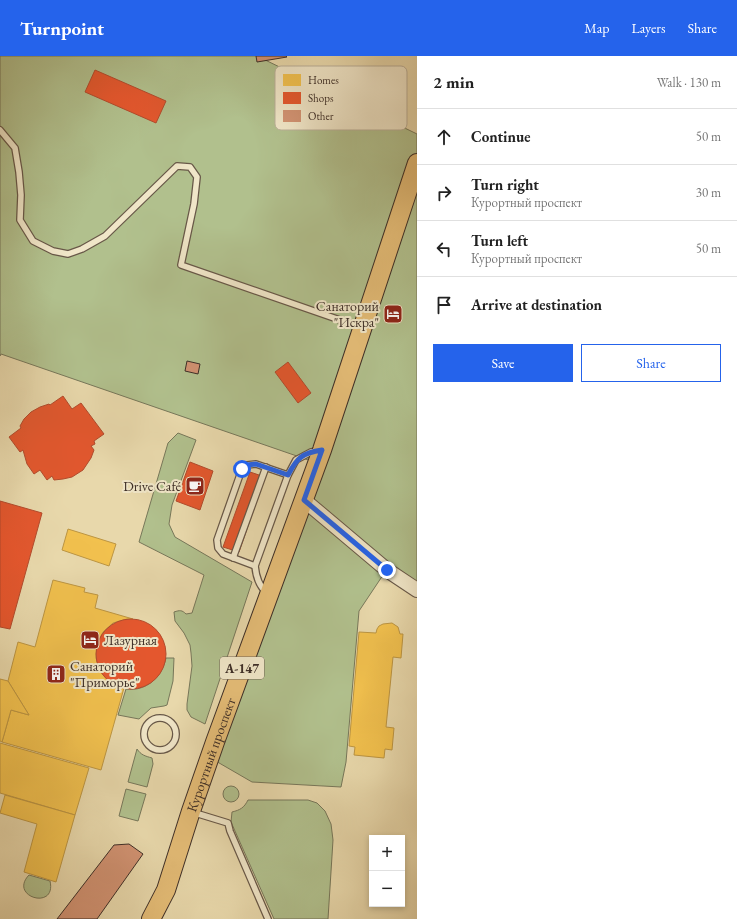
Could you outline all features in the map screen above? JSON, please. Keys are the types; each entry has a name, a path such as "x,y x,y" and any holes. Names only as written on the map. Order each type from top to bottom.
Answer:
{"main road":[{"name":"Курортный проспект","path":"151,919 166,890 191,811 322,450 417,163"}],"street":[{"path":"304,500 387,570 417,590"}],"lane":[{"path":"0,130 15,148 21,194 20,220 33,241 53,251 68,254 82,249 105,236 177,166 190,167 197,177 194,204 181,265 362,327"},
{"path":"269,594 262,588 256,577 255,566 288,475 296,460 311,452 322,450"},
{"path":"255,566 223,554 218,548 217,540 242,469 247,465 256,464 288,475"},
{"path":"233,558 266,467"},
{"path":"159,718 169,721 173,725 176,734 172,744 168,748 158,750 149,745 144,736 146,726 150,722 159,718"},
{"path":"191,811 228,823 230,831 268,919"}],"green space":[{"path":"0,56 257,56 278,66 275,66 275,130 407,129 417,134 417,588 385,572 359,611 346,762 341,787 252,782 214,760 320,464 1,354 0,356"},
{"path":"178,433 196,440 172,505 169,524 175,537 252,582 205,724 191,717 187,710 192,666 190,645 184,633 175,621 174,612 181,611 186,614 192,613 204,575 139,542 168,443"},
{"path":"166,658 174,658 173,681 167,705 151,708 139,719 118,715 126,689 140,688 152,682 161,671"},
{"path":"137,749 143,755 152,758 153,764 147,787 128,782"},
{"path":"228,786 234,786 239,791 237,800 234,802 228,802 223,797 223,791"},
{"path":"126,789 146,794 138,821 119,816"},
{"path":"248,800 308,800 317,803 325,811 331,824 333,840 328,919 274,919 231,822 232,812 242,808"},
{"path":"29,875 50,881 50,890 47,896 34,898 28,894 24,889 24,883"}],"building: Homes":[{"path":"68,529 116,544 109,566 62,550"},
{"name":"Санаторий \"Приморье\"","path":"53,580 85,588 84,592 98,595 95,608 133,619 113,623 103,632 97,644 96,658 100,671 110,682 124,688 101,770 2,742 11,710 29,715 8,681 18,642 35,647"},
{"path":"392,623 398,627 400,634 403,634 401,658 393,657 386,727 394,728 392,750 385,749 384,758 354,755 355,747 349,746 359,632 376,633 379,626"},
{"path":"0,679 8,681 29,715 11,710 2,742 0,741"},
{"path":"0,743 89,768 75,815 0,793"},
{"path":"5,795 75,815 56,882 24,872 37,824 0,813"}],"building: Shops":[{"path":"95,70 166,101 156,123 85,92"},
{"path":"288,362 311,393 298,403 275,372"},
{"path":"63,396 72,409 81,403 104,434 94,441 95,444 91,446 94,450 91,458 83,470 72,477 54,480 52,476 47,480 40,470 34,474 27,464 23,450 20,452 9,437 21,428 20,426 24,419 31,412 40,407 50,405"},
{"name":"Drive Café","path":"190,462 213,471 200,510 176,501"},
{"path":"250,472 265,477 239,552 223,547"},
{"path":"0,501 42,513 10,629 0,627"},
{"path":"124,619 138,619 151,625 160,634 164,640 166,654 164,668 156,679 145,687 138,689 124,689 117,687 106,679 98,668 96,661 96,647 98,640 106,629 117,621"}],"building: Other":[{"path":"256,56 286,56 287,57 257,62"},
{"path":"187,361 200,364 198,374 185,371"},
{"path":"129,844 143,854 97,919 57,919 114,845"}],"place":[{"name":"Санаторий \"Искра\"","path":"393,314"},
{"name":"Drive Café","path":"195,486"},
{"name":"Лазурная","path":"90,640"},
{"name":"Санаторий \"Приморье\"","path":"56,674"}],"route":[{"path":"242,469 247,465 256,464 288,475 296,460 311,452 322,450 304,500 387,570"}]}
